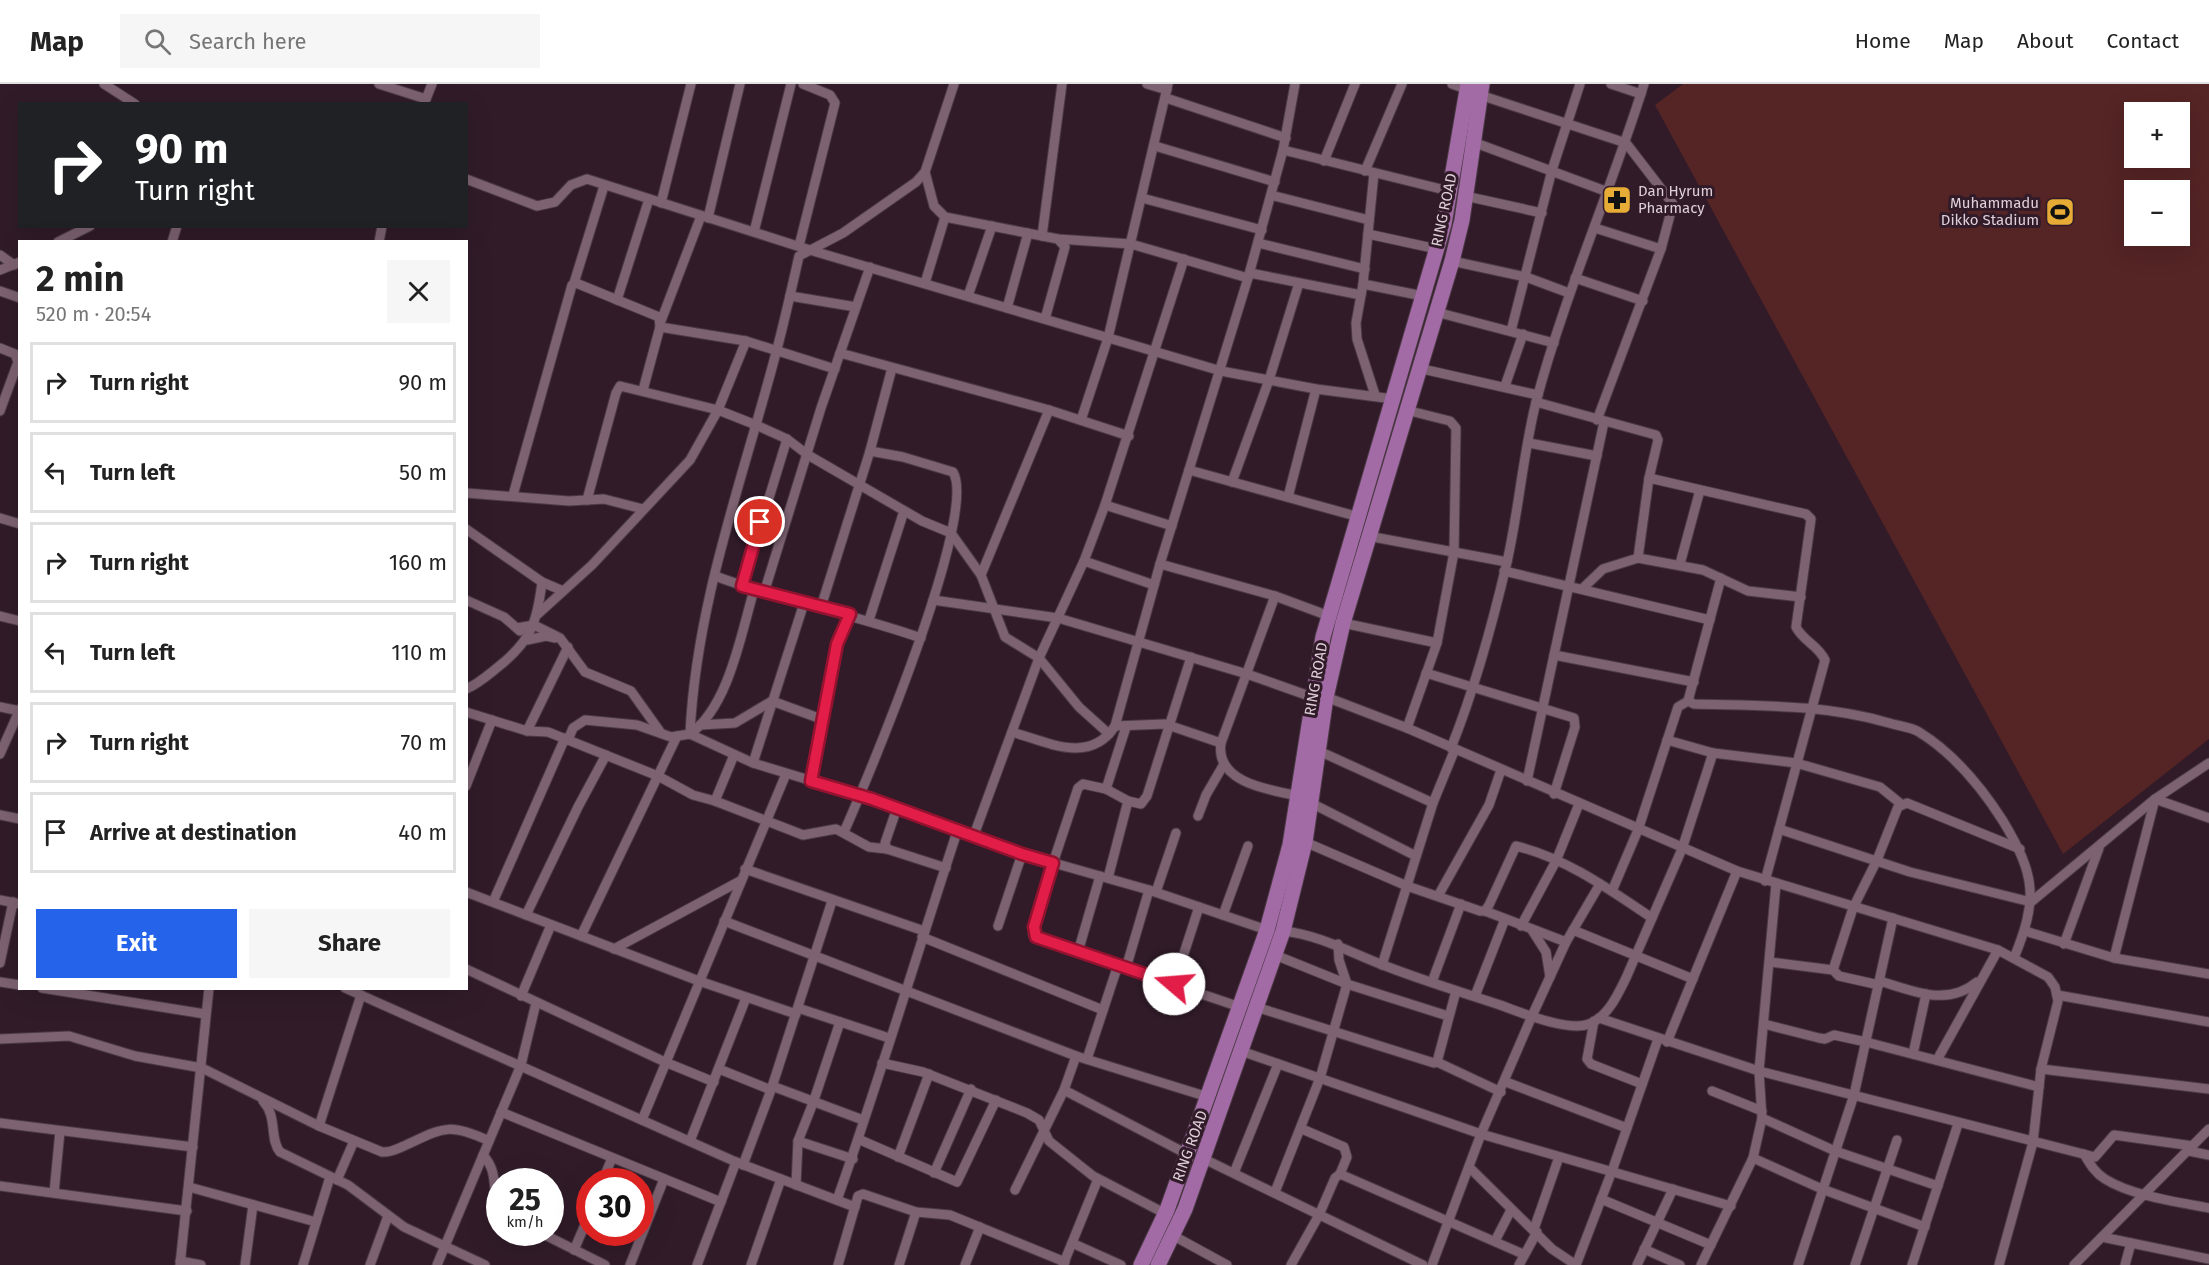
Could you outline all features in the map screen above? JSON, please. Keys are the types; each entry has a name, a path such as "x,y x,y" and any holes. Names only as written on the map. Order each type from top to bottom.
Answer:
{"main road":[{"name":"RING ROAD","path":"1141,1265 1166,1214 1240,1007 1267,930 1305,799 1318,751 1319,697 1452,261 1473,142 1470,87"},
{"name":"RING ROAD","path":"1158,1265 1202,1158 1283,931 1305,842 1305,799 1329,616 1437,249 1470,87"}],"street":[{"path":"104,84 132,102"},
{"path":"379,84 425,101 432,84"},
{"path":"661,203 691,84"},
{"path":"643,390 660,324 704,217 740,84"},
{"path":"754,232 791,84"},
{"path":"799,246 835,103 830,95 802,84"},
{"path":"690,734 696,665 715,576 777,350 799,256 813,251 909,188 925,172 954,84"},
{"path":"1042,236 1062,84"},
{"path":"1147,84 1286,138"},
{"path":"1012,732 1076,750 1099,742 1112,730 1262,230 1286,138 1295,84"},
{"path":"1324,161 1356,84"},
{"path":"1375,395 1357,339 1356,323 1365,269 1369,220 1369,172 1402,84"},
{"path":"1511,331 1552,170 1580,84"},
{"path":"1382,965 1433,803 1474,688 1506,567 1537,399 1569,293 1626,143 1642,89 1611,84"},
{"path":"1470,87 1566,125 1626,143 1673,204 1661,249 1601,421 1597,456 1527,781"},
{"path":"1081,420 1108,338 1167,91"},
{"path":"1473,142 1608,192"},
{"path":"1155,146 1275,182"},
{"path":"1283,150 1449,191"},
{"path":"925,172 934,206 945,217 1058,239 1131,244 1249,275 1361,295"},
{"path":"468,180 537,206 555,202 571,185 587,179 813,251 1221,371 1316,389 1393,399"},
{"path":"513,495 604,186"},
{"path":"1271,195 1369,220"},
{"path":"1465,196 1542,213"},
{"path":"1142,198 1262,230"},
{"path":"617,300 649,199"},
{"path":"925,283 945,217"},
{"path":"968,296 992,226"},
{"path":"62,240 86,228"},
{"path":"1595,228 1661,249"},
{"path":"1007,308 1028,233"},
{"path":"1368,234 1437,249"},
{"path":"1046,320 1065,248 1058,239"},
{"path":"1258,243 1365,269"},
{"path":"0,255 17,263"},
{"path":"974,835 1039,658 1084,561 1105,505 1184,259"},
{"path":"1452,261 1526,277 1569,293"},
{"path":"0,270 17,263"},
{"path":"764,593 840,353 870,267"},
{"path":"1575,278 1643,301"},
{"path":"574,283 655,315 660,324 746,341 835,369"},
{"path":"1232,482 1269,380 1299,283"},
{"path":"1363,284 1423,296"},
{"path":"0,291 18,297"},
{"path":"790,296 856,307"},
{"path":"1436,312 1554,343"},
{"path":"1505,386 1523,334"},
{"path":"538,614 592,565 690,460 718,410 746,341"},
{"path":"0,348 15,354 18,362 0,408"},
{"path":"840,353 1049,410 1129,436"},
{"path":"821,607 860,487 892,368"},
{"path":"1418,368 1505,386 1601,421 1656,435 1658,440 1649,478 1638,558"},
{"path":"587,500 616,393 620,386 718,410 787,439 808,455 860,487 951,533 981,576 1005,637 1039,658 1079,708 1112,730 1169,725 1221,743"},
{"path":"1288,498 1316,389"},
{"path":"981,576 1049,410"},
{"path":"1407,410 1454,424 1454,552 1437,643 1407,728"},
{"path":"742,586 787,439"},
{"path":"1529,443 1597,456"},
{"path":"844,832 921,638 951,533 957,486 953,472 903,457 870,451"},
{"path":"1190,470 1359,517"},
{"path":"1649,478 1806,514 1811,519 1796,627 1802,638 1821,651 1825,660 1765,881"},
{"path":"1680,564 1700,490"},
{"path":"468,493 568,501 612,501 643,509"},
{"path":"1105,505 1172,526"},
{"path":"869,620 904,511"},
{"path":"0,518 18,524"},
{"path":"468,530 542,582 563,591"},
{"path":"1368,536 1454,552 1570,587 1710,620"},
{"path":"1582,589 1603,569 1638,558 1703,570 1748,591 1801,597"},
{"path":"1084,561 1154,585"},
{"path":"1160,564 1275,596 1329,616"},
{"path":"715,576 753,590 850,614 921,638"},
{"path":"1689,701 1721,578"},
{"path":"468,688 515,654 527,640 538,614 542,582"},
{"path":"492,902 573,728 585,720 637,725 677,736 690,734 700,725 720,695 753,590"},
{"path":"1275,596 1221,743 1219,754 1224,764 1237,777 1269,790 1305,799 1416,856"},
{"path":"933,600 1058,618 1319,697 1407,728 1737,872 1998,950 2048,976 2058,1001 2041,1069 2033,1142 1999,1265"},
{"path":"468,601 504,617 527,640"},
{"path":"753,762 804,603"},
{"path":"811,781 837,644 850,614"},
{"path":"0,616 18,620"},
{"path":"1343,623 1437,643"},
{"path":"517,628 534,625 560,638 585,672 632,690 661,733"},
{"path":"527,640 546,636 560,638"},
{"path":"527,731 568,646"},
{"path":"1554,655 1694,682"},
{"path":"1191,657 1147,796 1141,804 1128,801 1106,789 1083,784 1078,788 1053,863 1033,934 1041,940 1240,1007"},
{"path":"1426,673 1574,718 1575,727 1554,794"},
{"path":"700,725 735,723 772,701"},
{"path":"772,701 824,720"},
{"path":"1689,701 1694,704 1812,707 1851,712 1918,732 1958,764 1991,802 2020,849 2029,876 2031,902 2025,931 2014,958"},
{"path":"1612,891 1638,830 1679,705 1689,701"},
{"path":"0,707 18,711"},
{"path":"0,754 18,713"},
{"path":"468,713 527,731 548,732 658,776 693,795 715,801 803,835 818,830 844,832 869,847 887,849 946,868"},
{"path":"468,781 492,720"},
{"path":"1106,789 1126,727"},
{"path":"690,734 734,755 786,774 860,795 1022,854 1152,891 1267,930"},
{"path":"581,936 677,736"},
{"path":"1667,740 1713,753 1796,763 1880,787 1901,804"},
{"path":"1318,751 1433,803"},
{"path":"1283,931 1308,934 1338,944 1382,965 1532,1016 1567,1025 1588,1024 1597,1019 1616,998 1682,849 1713,753"},
{"path":"526,915 606,755"},
{"path":"715,801 734,755"},
{"path":"2031,902 2155,799 2209,763"},
{"path":"1198,816 1206,795 1224,764"},
{"path":"1438,896 1489,805 1501,770"},
{"path":"642,1120 786,774"},
{"path":"2155,799 2209,818"},
{"path":"2114,958 2155,799"},
{"path":"1078,952 1128,801"},
{"path":"1833,970 1853,908 1901,804 1907,803 2020,849"},
{"path":"1521,926 1556,861 1579,804"},
{"path":"887,849 885,843 897,808"},
{"path":"0,815 18,819"},
{"path":"837,1200 853,1159 889,1038 958,829"},
{"path":"1779,829 1910,872 2031,902"},
{"path":"1087,1059 1103,1010 1176,833"},
{"path":"1305,842 1407,886 1485,911 1566,942"},
{"path":"2064,944 2100,845"},
{"path":"1223,915 1248,846"},
{"path":"1485,911 1516,846 1556,861 1600,884 1652,918"},
{"path":"998,926 1022,854"},
{"path":"745,869 923,934 1103,1010"},
{"path":"1469,1167 1552,1249 1576,1265 1642,1084 1693,979 1737,872"},
{"path":"614,949 740,881"},
{"path":"1432,1265 1481,1134 1506,1082 1532,1016 1566,942 1600,884"},
{"path":"1701,1265 1754,1158 1762,1115 1759,1071 1776,884"},
{"path":"468,893 746,998 840,1022 889,1038"},
{"path":"0,900 16,903 0,963"},
{"path":"697,1265 721,1202 771,1088 832,901"},
{"path":"1432,982 1461,904"},
{"path":"1174,984 1199,907"},
{"path":"1798,1265 1854,1095 1893,918"},
{"path":"1475,996 1505,919"},
{"path":"724,921 1076,1056 1208,1097"},
{"path":"521,996 551,924"},
{"path":"1532,930 1546,952 1550,977"},
{"path":"1573,930 1693,979"},
{"path":"2025,931 2114,958 2209,974"},
{"path":"1275,1192 1302,1129 1320,1078 1347,984 1339,960 1338,944"},
{"path":"1937,1060 1998,950"},
{"path":"1275,955 1347,984 1449,1016"},
{"path":"1770,963 1833,970 1839,976 1948,997 1965,992 1981,978"},
{"path":"468,970 665,1062 714,1082"},
{"path":"0,982 18,985"},
{"path":"57,990 205,1014"},
{"path":"201,1265 180,1263 209,990"},
{"path":"350,990 740,1163 855,1207"},
{"path":"1437,1062 1456,991"},
{"path":"1912,1054 1926,994"},
{"path":"319,1126 361,995"},
{"path":"2057,995 2209,1022"},
{"path":"690,1141 746,998"},
{"path":"437,1265 521,1065 537,1003"},
{"path":"1256,1007 1430,1062 1437,1062 1501,1092"},
{"path":"1597,1019 1759,1071 1958,1124 2095,1157 2101,1154 2105,1142 2114,1135 2191,1148 2209,1155"},
{"path":"1597,1019 1587,1059 1591,1064 1642,1084"},
{"path":"796,1185 798,1142 840,1022"},
{"path":"1764,1024 1819,1038 1825,1039 1834,1035 1866,1042 2039,1087"},
{"path":"0,1039 69,1036 135,1056 202,1068 319,1126 387,1153 442,1129 457,1128 489,1141"},
{"path":"1240,1051 1481,1134 1731,1206"},
{"path":"1015,1190 1065,1090 1076,1056"},
{"path":"882,1063 929,1074 971,1089 1039,1120 1049,1141 1098,1179 1166,1214"},
{"path":"1234,1173 1278,1064"},
{"path":"719,1069 863,1120"},
{"path":"2041,1069 2209,1089"},
{"path":"898,1157 929,1074"},
{"path":"1506,1082 1627,1128"},
{"path":"934,1173 971,1089"},
{"path":"1065,1090 1187,1154"},
{"path":"1712,1091 1835,1151 1938,1186"},
{"path":"256,1095 270,1109 276,1147 280,1152 334,1179 377,1205 404,1227 485,1265"},
{"path":"858,1139 957,1182 996,1100"},
{"path":"501,1112 721,1202"},
{"path":"0,1123 193,1147"},
{"path":"1912,1265 1958,1124"},
{"path":"1291,1265 1319,1215 1347,1157 1344,1147 1302,1129"},
{"path":"2074,1265 2209,1129"},
{"path":"54,1193 60,1131"},
{"path":"1855,1265 1898,1140"},
{"path":"303,1265 316,1222 334,1179 354,1141"},
{"path":"798,1142 853,1159"},
{"path":"2084,1154 2095,1171 2106,1180 2145,1194 2209,1209"},
{"path":"483,1155 492,1168"},
{"path":"1519,1265 1535,1231 1559,1157"},
{"path":"608,1168 612,1158"},
{"path":"1202,1158 1423,1265"},
{"path":"1754,1158 1822,1189 1925,1227"},
{"path":"1340,1174 1523,1254"},
{"path":"630,1265 664,1179"},
{"path":"751,1265 781,1179"},
{"path":"838,1265 858,1196 863,1194 916,1212 941,1213 1064,1263 1098,1179"},
{"path":"0,1186 187,1211"},
{"path":"189,1187 316,1222"},
{"path":"1636,1265 1673,1189"},
{"path":"1601,1199 1711,1245"},
{"path":"245,1265 253,1205"},
{"path":"1496,1241 1511,1210"},
{"path":"899,1265 916,1212"},
{"path":"370,1265 388,1216"},
{"path":"965,1265 980,1227"},
{"path":"1172,1235 1227,1265"},
{"path":"2102,1237 2209,1259"},
{"path":"1072,1243 1121,1265"},
{"path":"2125,1265 2131,1243"},
{"path":"564,1245 605,1265"},
{"path":"574,1250 576,1245"},
{"path":"1644,1249 1680,1265"},
{"path":"2183,1265 2185,1254"},
{"path":"581,1265 585,1255"}],"shaded area":[{"path":"1683,84 2209,84 2209,739 2063,854 1655,105"}],"place":[{"name":"Dan Hyrum Pharmacy","path":"1617,200"},
{"name":"Muhammadu Dikko Stadium","path":"2060,212"}],"route":[{"path":"760,522 742,586 850,614 837,644 811,781 872,799 1022,854 1053,863 1034,927 1033,934 1036,937 1174,984"}]}
